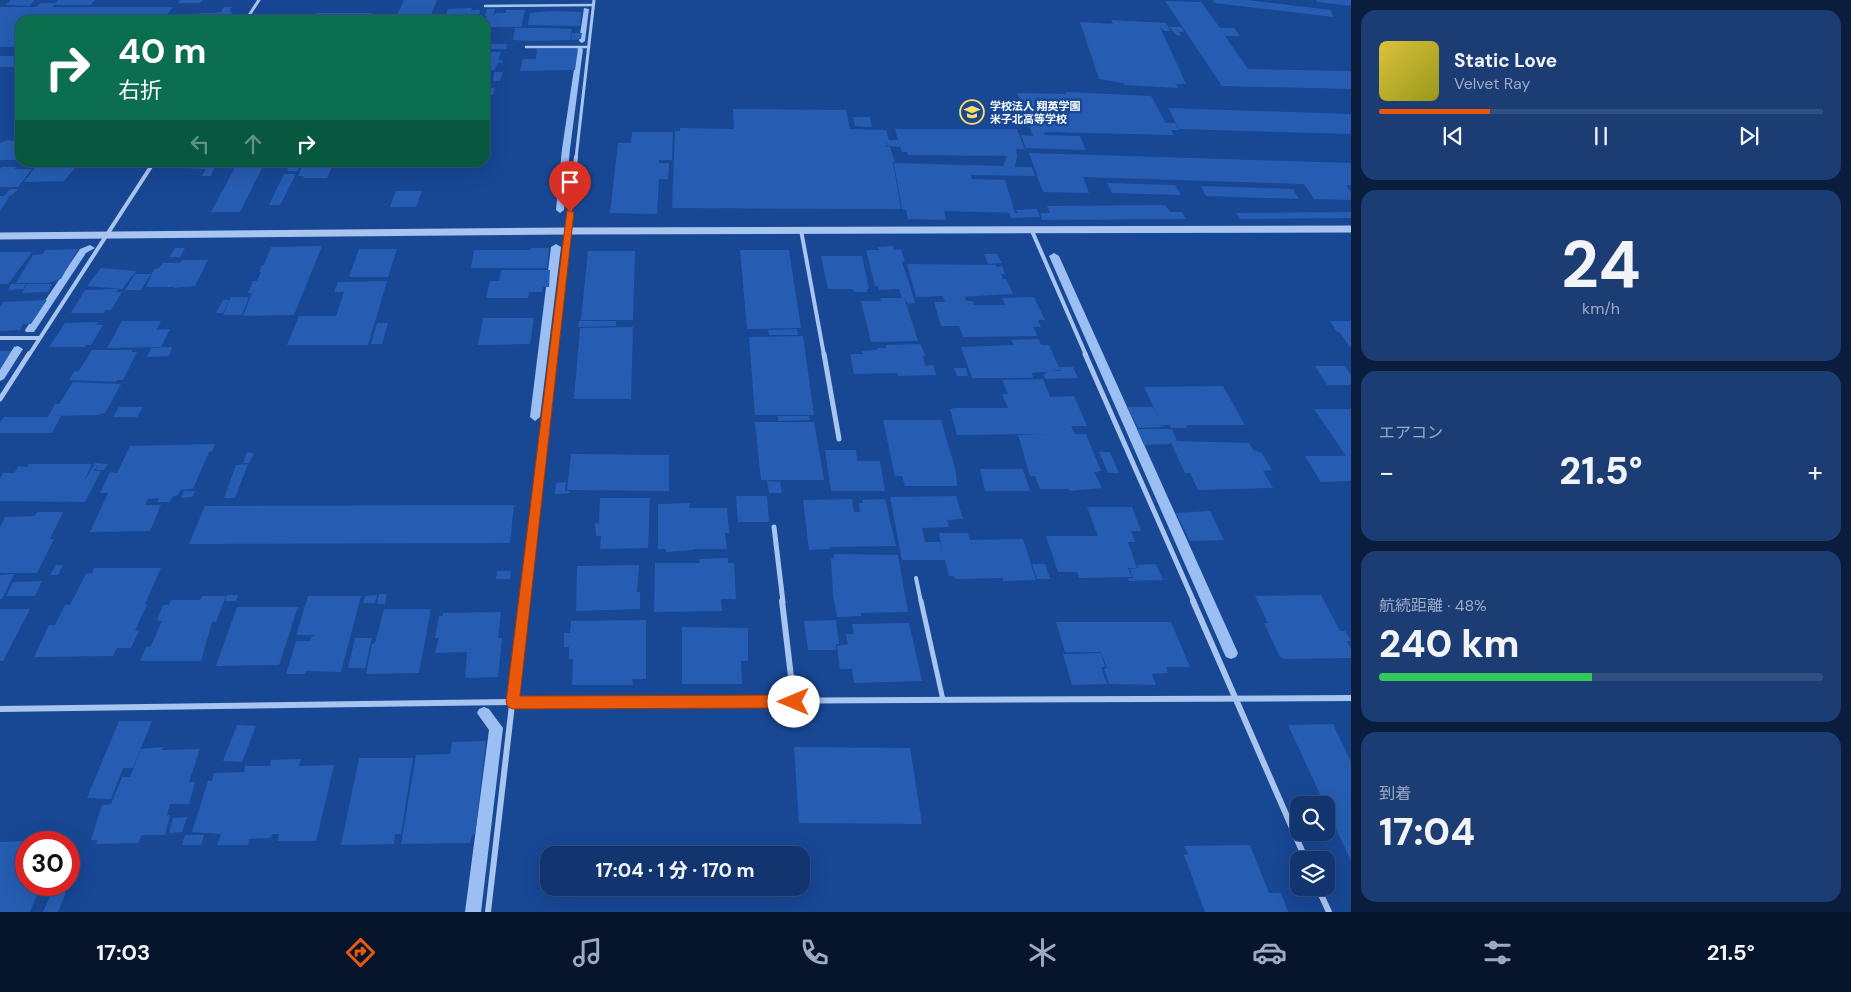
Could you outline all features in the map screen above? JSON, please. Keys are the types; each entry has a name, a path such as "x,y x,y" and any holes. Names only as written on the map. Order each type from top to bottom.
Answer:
{"street":[{"path":"249,15 259,0"},
{"path":"488,912 594,0"},
{"path":"0,400 151,167"},
{"path":"0,236 568,231 1351,229"},
{"path":"801,230 839,439"},
{"path":"1032,231 1302,851"},
{"path":"0,338 40,338"},
{"path":"774,527 794,702"},
{"path":"0,709 513,702 1351,698"},
{"path":"1322,896 1329,912"}],"lane":[{"path":"485,6 593,6"},
{"path":"526,47 588,47"},
{"path":"916,578 943,701"}],"building":[{"path":"11,0 35,0 29,6 5,5"},
{"path":"58,0 95,0 90,5 54,5 52,7 173,7 167,15 15,15 15,47 0,47 0,7 36,7 41,3 55,3"},
{"path":"180,0 203,0 200,3 178,3"},
{"path":"404,0 437,0 431,15 397,15"},
{"path":"1213,0 1248,0 1331,10 1333,17 1214,3"},
{"path":"1316,0 1351,0 1351,6 1317,2"},
{"path":"1165,1 1201,2 1220,28 1234,28 1240,36 1225,36 1248,69 1351,71 1351,89 1222,86"},
{"path":"224,7 232,7 229,12 233,12 231,15 180,15 181,14 221,12"},
{"path":"472,8 470,15 446,15 448,9"},
{"path":"487,9 495,9 493,16 496,13 506,13 506,10 525,10 521,27 490,27 490,15 485,15"},
{"path":"472,10 480,10 479,15 470,15"},
{"path":"552,11 581,12 580,26 528,25 530,13"},
{"path":"316,13 372,13 371,15 315,15"},
{"path":"1111,20 1166,23 1170,31 1165,31 1160,27 1186,84 1176,84 1178,88 1124,85 1121,76 1123,83 1099,79 1080,22 1113,24"},
{"path":"1169,27 1181,27 1184,32 1179,32 1181,36 1176,35"},
{"path":"515,28 572,29 570,40 531,41 513,40"},
{"path":"572,33 582,33 581,39 571,40"},
{"path":"490,44 507,44 506,49 490,49"},
{"path":"537,49 578,49 575,70 520,71 523,59 536,59"},
{"path":"490,52 501,52 498,60 503,60 502,63 498,63 494,70 490,70"},
{"path":"0,56 15,56 15,67 0,67"},
{"path":"494,72 503,72 500,81 493,81"},
{"path":"490,88 495,88 493,95 490,95"},
{"path":"1066,92 1151,96 1166,123 1175,123 1179,130 1171,130 1174,135 1044,132 1045,135 1080,136 1086,150 1026,148 1021,135 1033,136 1017,93 1066,94"},
{"path":"1168,108 1351,114 1351,134 1179,129"},
{"path":"733,109 846,110 850,129 886,130 889,140 898,140 895,129 1017,129 1025,149 1016,149 1015,167 1032,167 1035,176 971,175 972,179 1005,180 1015,213 944,211 946,220 908,219 906,210 902,209 894,163 1003,166 1007,156 908,155 907,152 902,152 900,147 888,146 885,140 887,146 883,147 890,147 895,162 893,162 901,209 672,208 675,131 680,131 680,128 734,129"},
{"path":"853,117 870,117 872,127 855,126"},
{"path":"632,132 673,132 672,160 659,160 659,163 669,163 668,179 659,179 657,214 610,213 618,143 631,143"},
{"path":"7,140 15,141 15,160 0,160 0,143"},
{"path":"1029,153 1351,163 1351,185 1346,185 1351,192 1351,200 1314,199 1304,184 1083,177 1089,193 1043,192"},
{"path":"2,167 32,169 18,187 0,187 0,169"},
{"path":"76,167 64,181 24,182 35,168"},
{"path":"214,167 211,176 202,176 206,169 181,168"},
{"path":"235,167 262,167 240,212 211,212"},
{"path":"288,167 299,167 298,171 287,171"},
{"path":"302,167 332,167 327,178 303,178 304,176 298,176"},
{"path":"284,174 296,174 280,205 269,205"},
{"path":"1107,183 1175,185 1181,195 1112,193"},
{"path":"1201,186 1293,189 1299,199 1206,196"},
{"path":"10,189 18,189 7,197 9,197 0,211 0,196 4,196"},
{"path":"396,191 422,191 416,207 390,207"},
{"path":"1165,205 1170,212 1182,212 1186,219 1042,220 1040,213 1050,213 1047,206"},
{"path":"1037,209 1040,217 1011,218 1009,213 1018,213 1016,210"},
{"path":"1351,212 1351,218 1240,219 1236,213"},
{"path":"322,246 294,315 243,316 252,293 248,293 253,281 257,281 261,272 259,272 271,247"},
{"path":"893,246 894,250 901,249 905,262 902,262 915,303 908,304 904,297 918,341 871,342 861,301 881,301 880,298 902,298 899,289 879,290 878,286 875,286 866,250 879,250 878,247"},
{"path":"175,248 185,248 180,257 169,257"},
{"path":"531,248 549,248 547,268 471,268 474,250 531,250"},
{"path":"78,249 61,279 48,283 16,283 33,255 43,254 45,250"},
{"path":"359,249 397,249 388,277 349,277"},
{"path":"740,250 789,250 801,328 747,329"},
{"path":"588,251 635,251 633,320 581,320"},
{"path":"0,252 32,252 8,284 0,284"},
{"path":"984,254 997,254 1002,263 988,264"},
{"path":"821,256 862,256 869,289 867,289 867,292 854,292 852,289 828,289"},
{"path":"182,260 208,260 195,286 173,288 146,287 154,269 159,268 163,263 180,263"},
{"path":"907,264 1002,266 1005,274 1001,274 1003,279 1006,279 1013,294 959,297 965,297 966,301 973,301 974,305 1005,305 1002,298 1034,297 1045,320 1038,320 1041,327 1033,327 1038,336 963,337 959,326 941,326 934,302 945,302 943,296 916,297"},
{"path":"101,268 136,271 122,289 87,286"},
{"path":"501,270 550,270 549,287 543,287 542,292 529,292 528,298 486,298 490,281 499,281"},
{"path":"135,274 151,274 141,290 125,290"},
{"path":"387,281 368,345 287,345 299,316 336,316 344,292 334,292 338,282"},
{"path":"11,284 26,284 23,289 8,290"},
{"path":"27,284 52,284 48,292 22,293"},
{"path":"118,289 116,292 122,292 111,310 105,310 104,313 71,313 85,290"},
{"path":"231,297 249,297 242,315 223,315"},
{"path":"47,300 31,324 23,324 20,330 0,331 0,306 3,302"},
{"path":"223,300 229,300 223,313 216,313"},
{"path":"483,318 534,318 530,344 478,345"},
{"path":"122,321 161,321 156,330 170,329 161,347 107,348"},
{"path":"579,321 616,321 616,326 578,327"},
{"path":"1330,321 1351,321 1351,348 1339,332 1337,332"},
{"path":"98,322 96,325 103,325 91,345 85,345 85,347 49,347 65,323"},
{"path":"377,323 388,323 382,344 371,344"},
{"path":"633,327 631,399 574,399 580,328"},
{"path":"797,329 798,335 769,335 768,330"},
{"path":"803,336 814,415 755,415 749,337"},
{"path":"1039,339 1041,345 1049,345 1060,370 1032,373 1033,378 972,378 961,347 1014,345 1011,340"},
{"path":"920,344 926,356 923,356 925,366 933,365 936,375 898,376 897,373 854,374 850,354 863,354 862,351 886,348 886,345"},
{"path":"172,347 169,356 147,357 151,348"},
{"path":"92,350 132,350 132,352 137,352 123,380 117,380 116,382 69,380 74,371 79,371"},
{"path":"0,351 11,351 0,370"},
{"path":"1315,366 1345,366 1351,375 1351,385 1327,385"},
{"path":"1059,367 1073,367 1078,378 1045,379 1043,374 1046,374 1045,371 1061,371"},
{"path":"954,368 966,368 968,376 957,376"},
{"path":"1043,379 1050,397 1074,396 1087,426 1071,426 1075,434 1086,434 1101,471 1094,472 1102,488 1070,491 1068,489 1040,489 1035,476 1030,476 1018,435 1049,434 957,435 950,409 1008,408 1002,394 1008,394 1002,380"},
{"path":"73,382 121,384 105,413 97,415 52,416 61,416 52,433 0,433 0,422 4,417 48,417 55,404 59,404"},
{"path":"1223,386 1245,425 1186,425 1187,428 1171,428 1170,425 1159,425 1166,427 1138,428 1127,407 1153,407 1160,421 1144,387"},
{"path":"119,407 143,407 137,417 113,417"},
{"path":"1314,409 1351,409 1351,481 1321,482 1305,456 1346,456"},
{"path":"778,416 809,416 810,420 778,421"},
{"path":"883,420 941,420 956,472 957,486 905,486 902,476 895,476"},
{"path":"755,422 814,422 824,480 761,480"},
{"path":"1137,429 1172,429 1177,441 1249,443 1253,450 1262,453 1272,470 1263,471 1273,488 1198,490 1190,473 1185,473 1170,441 1170,444 1144,445"},
{"path":"215,444 212,451 209,452 193,489 180,490 178,495 172,497 170,502 157,502 159,498 148,499 145,505 161,505 150,531 90,532 108,493 100,493 110,472 117,473 130,446"},
{"path":"825,450 856,450 857,461 880,461 885,491 831,491"},
{"path":"247,452 254,453 249,463 243,463"},
{"path":"1099,452 1110,452 1119,473 1108,473"},
{"path":"571,454 669,455 669,491 567,490"},
{"path":"95,463 108,464 104,470 96,470 98,465 94,471 101,471 85,502 0,501 0,479 3,473 14,473 19,466 27,467 29,464 92,464 83,483"},
{"path":"248,464 235,498 224,498 236,465"},
{"path":"980,469 1023,469 1030,491 985,491"},
{"path":"767,481 780,482 782,493 769,493"},
{"path":"566,482 565,491 570,491 570,493 555,494 556,483"},
{"path":"184,491 195,491 192,497 181,498"},
{"path":"736,496 767,496 769,522 738,522"},
{"path":"956,496 963,519 947,520 949,527 922,528 925,542 940,542 942,550 939,533 968,533 970,540 1023,539 1036,580 1003,581 1003,578 955,579 954,576 949,576 945,560 902,560 890,497"},
{"path":"600,498 650,498 648,548 600,549 601,536 596,536 595,523 599,523"},
{"path":"852,499 854,512 860,512 859,503 863,503 862,500 885,499 896,546 829,547 830,549 809,550 803,500"},
{"path":"690,503 689,508 727,508 729,533 725,533 727,549 693,549 666,552 666,549 658,549 658,504"},
{"path":"514,505 510,543 189,544 205,506"},
{"path":"1087,507 1132,507 1141,531 1131,531 1135,542 1128,542 1137,568 1128,568 1132,577 1079,578 1077,572 1058,572 1046,536 1098,536"},
{"path":"1210,511 1224,540 1190,541 1176,513"},
{"path":"37,512 63,512 50,539 54,539 37,573 0,573 0,527 5,517 35,516"},
{"path":"834,554 898,555 908,612 861,613 861,616 837,617 833,595 831,559 834,558"},
{"path":"728,558 728,563 734,563 736,599 721,599 722,611 654,612 655,563 700,563 699,559"},
{"path":"1032,564 1045,564 1050,579 1037,579"},
{"path":"1156,564 1163,580 1129,581 1128,578 1133,578 1130,569 1139,568 1137,565"},
{"path":"56,565 63,565 58,575 50,575"},
{"path":"639,565 637,592 640,592 640,609 576,611 577,566"},
{"path":"94,568 161,568 135,630 139,631 131,648 117,648 113,656 34,657 49,625 55,625 65,605 70,605 86,574 92,573"},
{"path":"497,571 511,571 510,579 496,579"},
{"path":"14,574 2,599 0,599 0,575"},
{"path":"42,581 35,596 6,596 13,582"},
{"path":"379,594 387,594 385,604 377,604"},
{"path":"227,595 238,595 236,601 225,601"},
{"path":"377,595 375,603 363,603 365,596"},
{"path":"1321,595 1340,631 1345,631 1351,641 1347,641 1351,649 1351,658 1285,659 1280,657 1264,623 1268,623 1255,596"},
{"path":"202,596 226,596 216,622 212,622 201,661 140,661 146,647 151,646 162,621 157,620 163,605 169,605 171,600 200,600"},
{"path":"308,596 361,596 341,672 306,671 305,674 286,674 296,641 310,641 311,637 315,635 296,635"},
{"path":"237,607 298,607 279,665 216,666"},
{"path":"0,609 30,609 3,661 0,661"},
{"path":"384,609 431,609 419,673 366,674 372,644 375,643"},
{"path":"501,612 498,638 502,638 498,677 465,678 467,652 435,653 439,638 435,638 439,616 443,616 443,613"},
{"path":"646,620 646,679 632,679 633,685 572,685 573,659 569,659 569,647 564,647 564,633 570,633 571,621"},
{"path":"836,620 839,644 836,644 836,650 808,650 804,621"},
{"path":"1056,622 1171,622 1190,667 1166,667 1168,673 1152,674 1156,685 1109,684 1104,669 1107,668 1101,652 1065,652"},
{"path":"909,623 922,681 854,683 852,669 840,669 837,646 848,644 846,634 854,634 852,624"},
{"path":"682,627 748,628 748,661 741,661 742,684 682,684"},
{"path":"355,638 372,638 365,668 348,668"},
{"path":"1101,653 1105,667 1101,667 1107,684 1072,685 1063,654"},
{"path":"119,721 152,721 133,768 123,768 111,799 87,798"},
{"path":"1333,724 1351,762 1351,861 1335,826 1335,796 1321,796 1288,725"},
{"path":"237,725 256,726 242,762 223,761"},
{"path":"486,741 475,834 472,835 470,843 401,844 416,755 450,754 452,742"},
{"path":"163,747 162,750 200,749 189,782 195,782 189,804 170,804 167,815 170,815 165,835 142,835 138,843 96,844 97,840 91,840 102,805 111,804 122,777 130,777 141,749"},
{"path":"794,747 910,748 922,824 799,823"},
{"path":"359,758 413,758 401,834 395,834 394,844 341,845"},
{"path":"301,759 299,766 334,765 316,841 278,841 279,834 272,834 271,838 249,839 248,845 217,845 221,834 192,832 208,781 212,781 214,773 244,772 245,766 270,766 271,760"},
{"path":"187,817 182,832 169,833 173,818"},
{"path":"185,835 204,835 201,845 182,845"},
{"path":"15,841 15,896 37,896 30,912 0,912 0,842"},
{"path":"1250,845 1269,893 1281,893 1288,912 1205,912 1184,855 1188,854 1184,846"},
{"path":"50,896 64,896 58,912 43,912"}],"waterway":[{"path":"582,41 586,9"},
{"path":"560,210 566,149 580,49"},
{"path":"535,417 556,247"},
{"path":"30,330 83,251 90,248"},
{"path":"1054,256 1231,653"},
{"path":"0,377 18,349"},
{"path":"473,912 496,728 484,713"}],"place":[{"name":"学校法人 翔英学園 米子北高等学校","path":"972,112"}],"route":[{"path":"570,212 513,702 794,702"}]}
